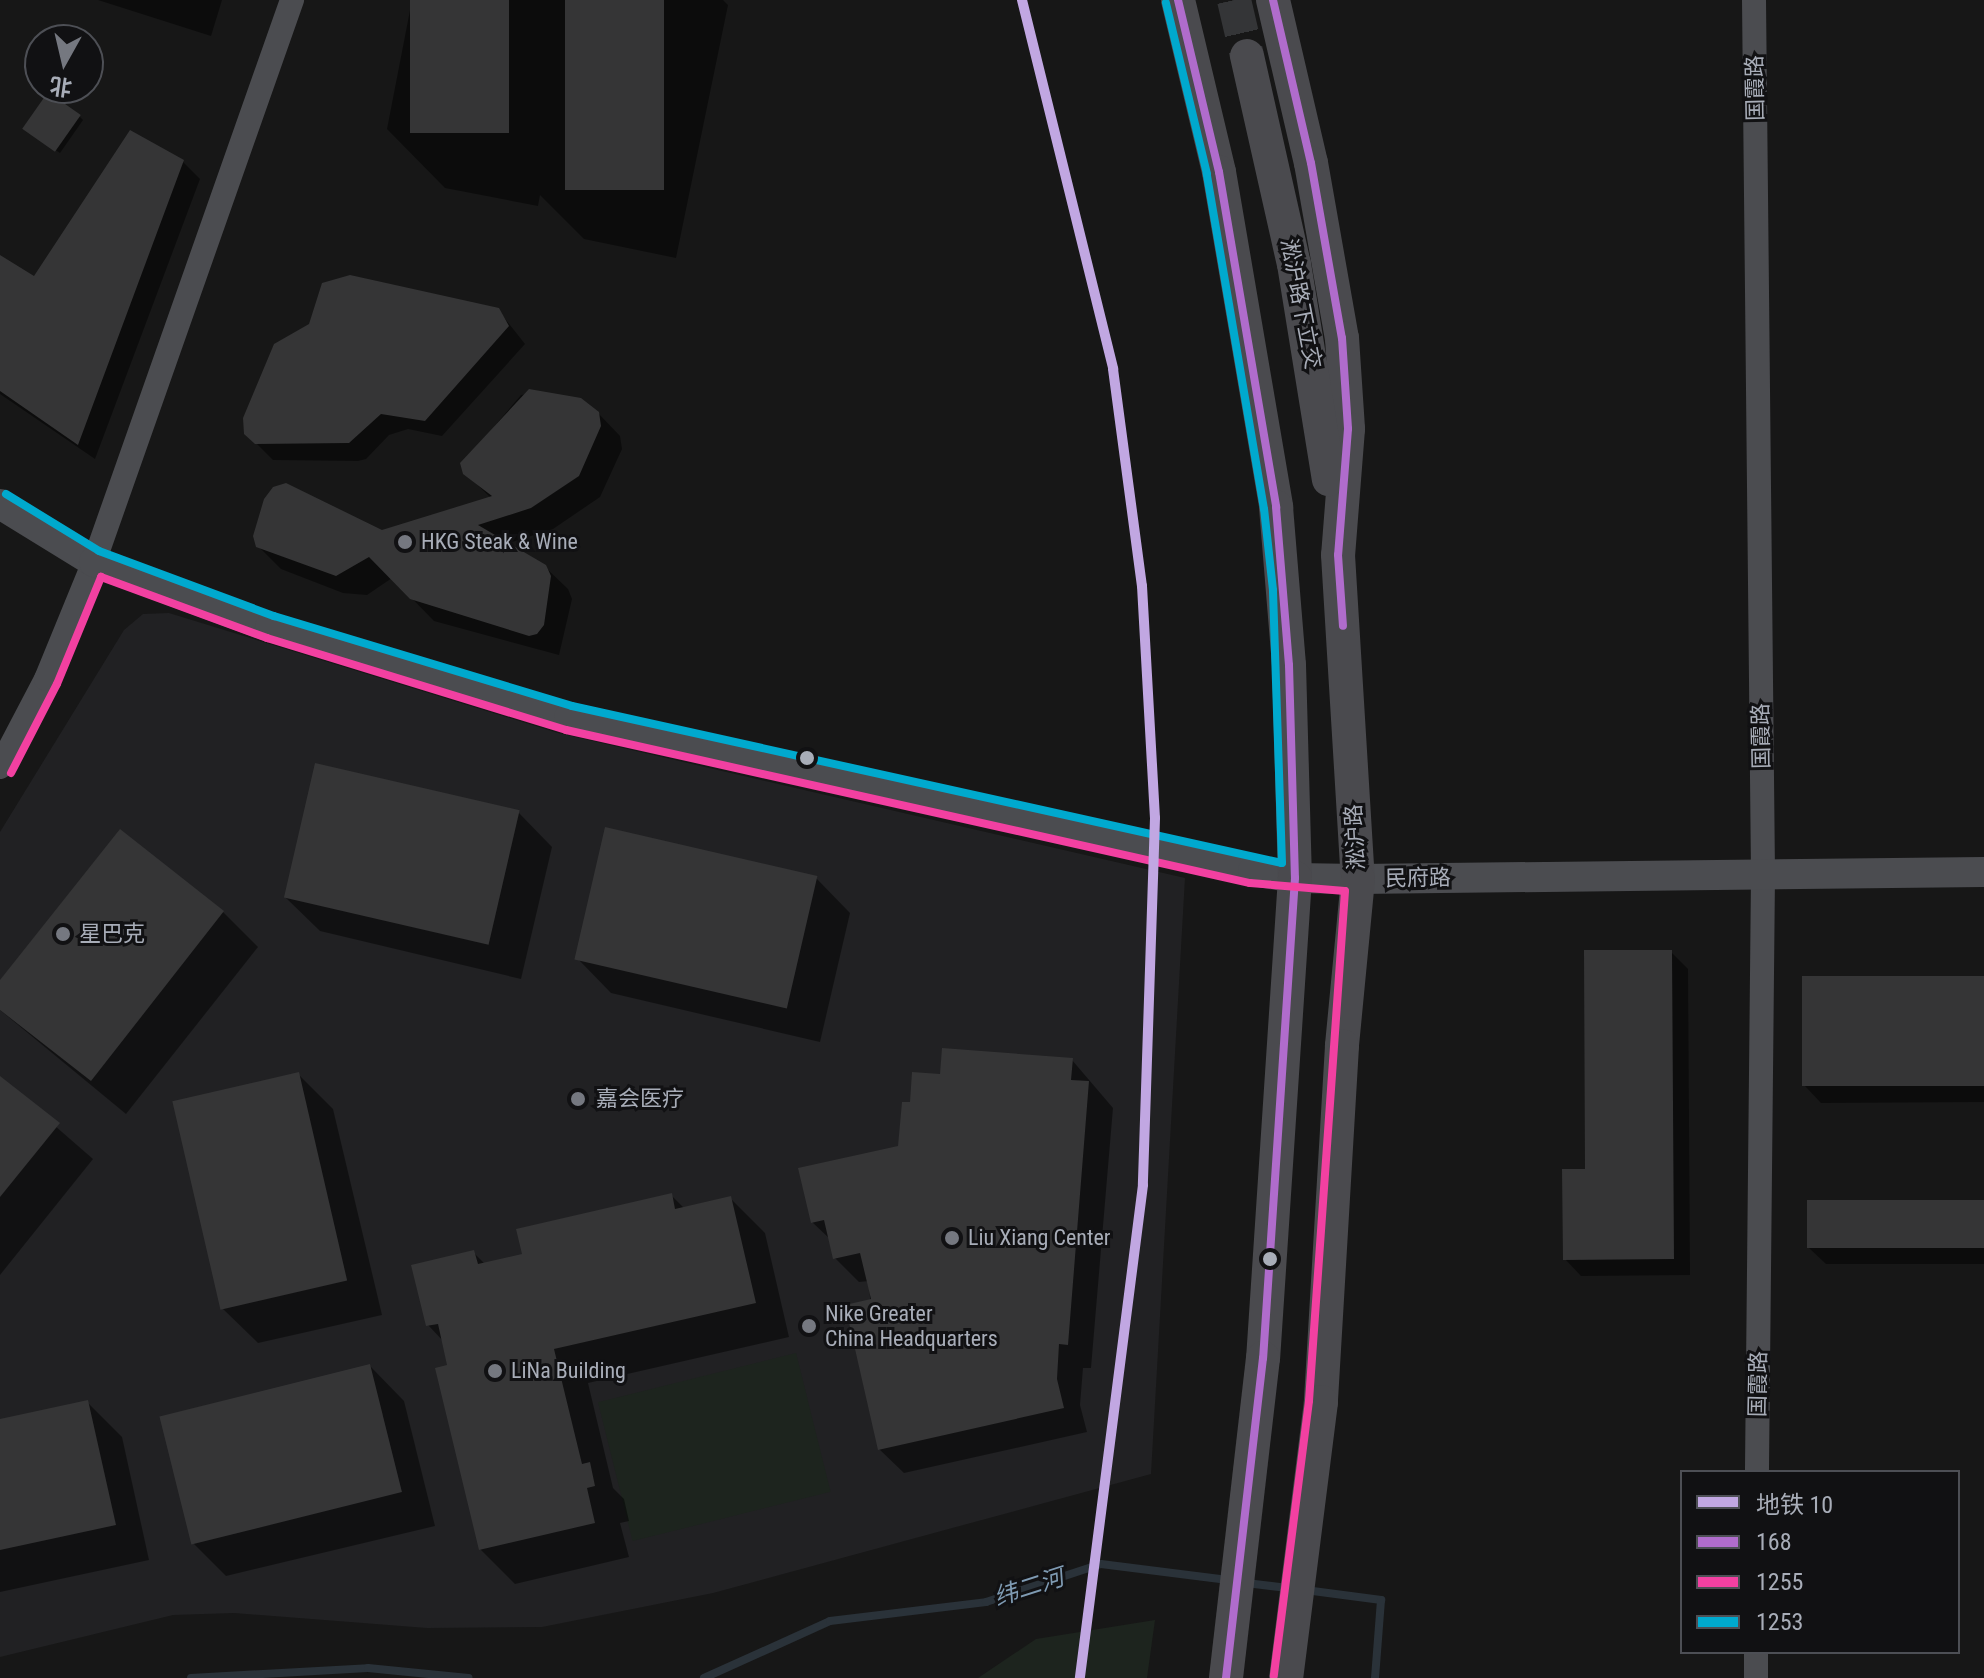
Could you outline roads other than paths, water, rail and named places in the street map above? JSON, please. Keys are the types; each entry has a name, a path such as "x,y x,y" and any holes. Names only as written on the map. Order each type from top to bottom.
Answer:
{"main road":[{"path":"1178,0 1219,172 1285,589 1295,878 1263,1358 1226,1678"},
{"name":"淞沪路","path":"1273,0 1311,163 1342,338 1348,429 1338,555 1358,879 1342,1046 1321,1402 1286,1678"},
{"name":"淞沪路下立交","path":"1247,56 1312,361 1338,555"},
{"name":"淞沪路下立交","path":"1209,65 1265,325 1283,461 1285,589"}],"street":[{"path":"0,767 46,679 94,562 292,0"},
{"name":"国霞路","path":"1754,0 1763,875 1757,1470"},
{"name":"民府路","path":"0,504 94,562 270,627 569,718 1295,878 1984,872"},
{"path":"1756,1654 1756,1678"}],"waterway":[{"name":"纬二河","path":"704,1678 830,1621 986,1602 1101,1564 1228,1580"},
{"name":"纬二河","path":"1246,1583 1288,1588"},
{"name":"纬二河","path":"1305,1590 1381,1600 1375,1678"},
{"name":"纬二河","path":"191,1678 368,1668 469,1678"}],"tunnel":[{"path":"1234,0 1247,56"}],"metro line":[{"name":"10","path":"1022,0 1113,369 1142,586 1155,818 1143,1185 1080,1678"}],"place":[{"name":"HKG Steak & Wine","path":"405,542"},
{"name":"星巴克","path":"63,934"},
{"name":"嘉会医疗","path":"578,1099"},
{"name":"Liu Xiang Center","path":"952,1238"},
{"name":"Nike Greater China Headquarters","path":"809,1326"},
{"name":"LiNa Building","path":"495,1371"}]}
